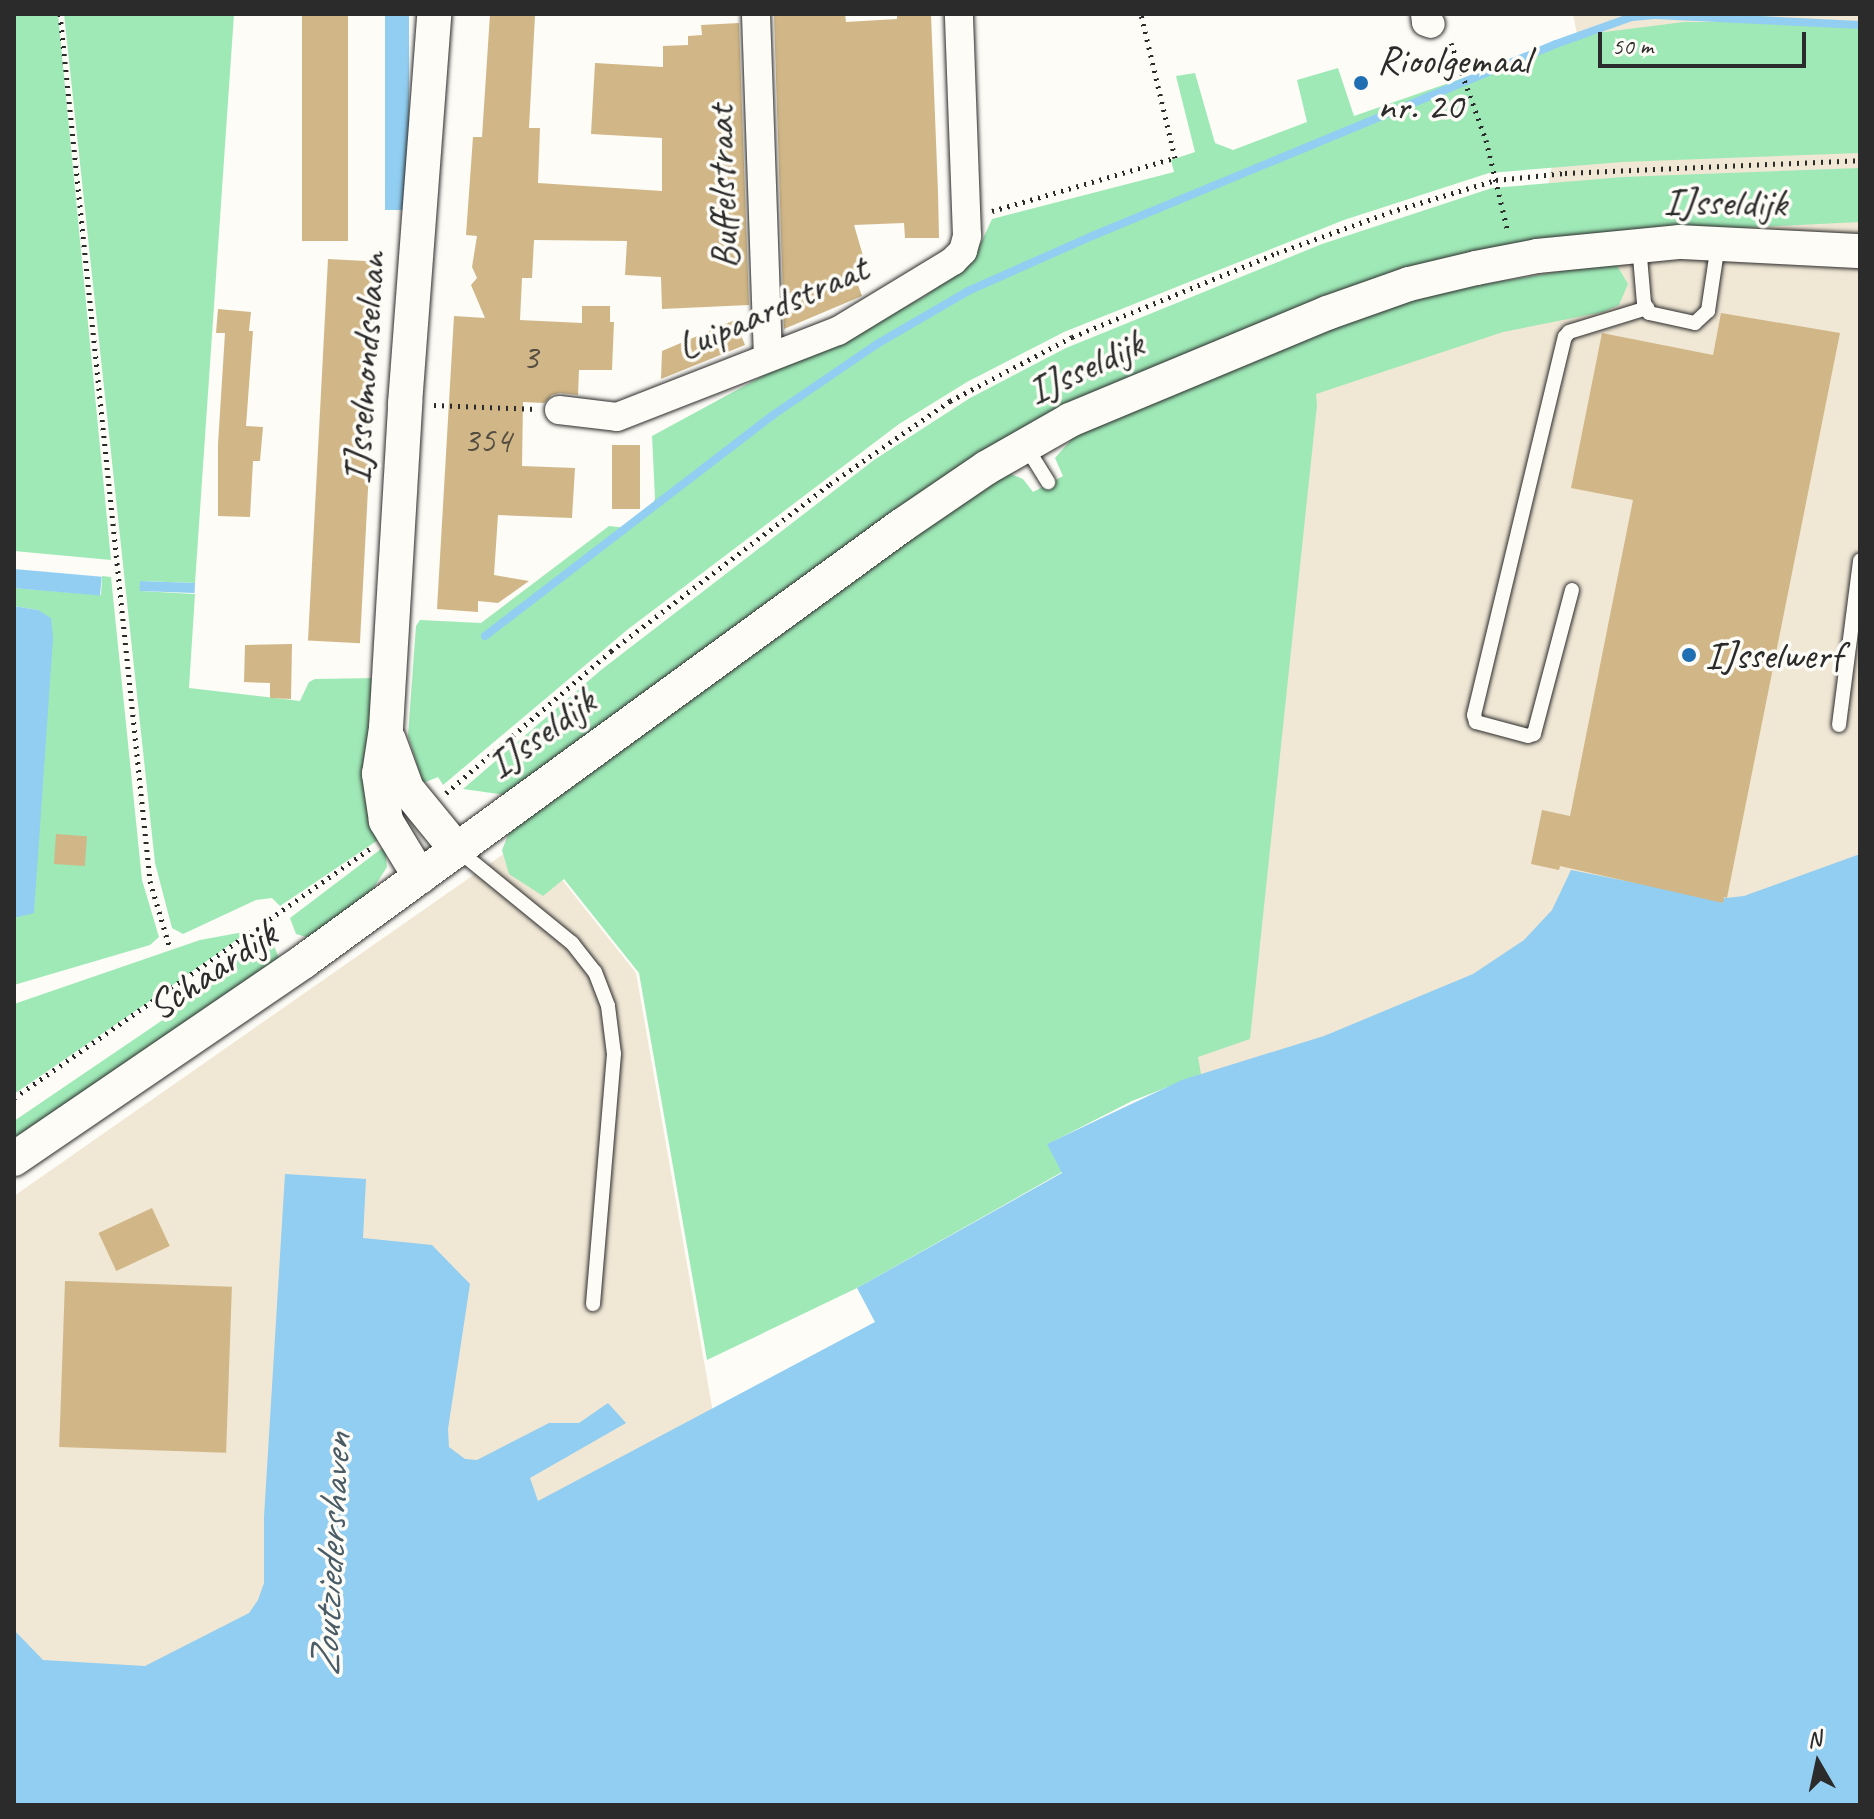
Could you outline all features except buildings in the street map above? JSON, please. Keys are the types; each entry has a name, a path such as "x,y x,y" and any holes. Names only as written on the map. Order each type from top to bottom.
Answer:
{"street":[{"name":"IJsselmondselaan","path":"420,877 392,833 382,809 380,785 434,14"},
{"name":"Buffelstraat","path":"756,14 768,357"},
{"name":"Luipaardstraat","path":"559,410 617,417 838,331 953,261 963,251 967,218 959,14"},
{"name":"IJsseldijk","path":"457,850 901,526 1024,444 1110,402 1218,356 1409,284 1537,256 1639,245 1718,244 1860,251"},
{"name":"IJsselmondselaan","path":"386,728 396,767 407,789 457,850"},
{"name":"Schaardijk","path":"14,1159 457,850"}],"lane":[{"path":"1639,245 1647,308 1659,318 1695,323 1704,318 1711,300 1718,244"},
{"path":"1572,590 1534,734 1528,736 1476,722 1474,715 1565,337 1569,332 1647,308"},
{"path":"1024,444 1048,482"},
{"path":"1839,725 1860,560"},
{"path":"457,850 572,943 595,972 608,1006 614,1054 593,1304"}],"path":[{"path":"60,14 150,881 169,945"},
{"path":"967,218 1175,158 1141,14"},
{"path":"1457,66 1486,140 1511,247"},
{"path":"405,404 559,410"},
{"name":"Schaardijk","path":"14,1098 275,919 392,833"}],"shaded area":[{"path":"1573,14 1860,14 1860,859 1182,1189 1238,416 1521,317 1578,39"},
{"path":"528,837 636,973 719,1447 14,1805 14,1196"}],"green space":[{"path":"14,14 58,14 111,560 14,551"},
{"path":"64,14 234,14 195,583 141,581 141,591 195,594 189,688 300,701 309,682 315,679 377,678 381,838 280,906 272,898 256,900 183,934 172,928 155,863"},
{"path":"1684,22 1860,22 1860,153 1622,162 1489,173 1344,220 1064,332 967,382 899,424 627,630 443,785 438,777 423,783 408,736 416,626 420,620 481,623 609,526 626,528 651,511 655,498 652,436 768,373 851,337 925,296 973,260 992,219 1174,172 1171,160 1195,152 1176,76 1195,73 1215,143 1233,150 1307,122 1297,80 1338,68 1354,116 1589,34"},
{"path":"1860,168 1860,222 1600,235 1111,387 506,795 463,789 601,670 874,460 970,398 1066,348 1322,244 1492,188 1623,177"},
{"path":"1615,262 1628,284 1619,305 1603,312 1503,332 1316,394 1250,1039 1198,1057 1201,1074 1132,1101 1048,1144 1062,1172 857,1288 707,1360 639,973 564,879 543,896 509,874 502,850 509,833 997,477 1011,474 1023,479 1033,492 1063,476 1055,458 1077,433 1210,374 1426,294"},
{"path":"102,576 111,577 142,880 159,937 150,945 14,985 14,918 34,912 38,610 14,606 14,588 101,595"},
{"path":"385,846 387,867 369,895 309,938 296,934 290,918"},
{"path":"249,931 14,1094 14,1004 200,940"},
{"path":"269,934 279,958 14,1141 14,1121 173,1013"}],"water":[{"path":"385,14 409,14 409,210 385,210"},
{"path":"14,569 102,577 100,596 14,588"},
{"path":"140,581 195,583 195,593 140,591"},
{"path":"14,606 38,610 51,618 53,638 34,913 14,918"},
{"name":"Zoutziedershaven","path":"1860,854 1860,1805 14,1805 14,1630 43,1660 145,1666 249,1613 258,1600 264,1583 264,1517 285,1174 366,1179 363,1238 432,1245 470,1284 448,1429 449,1447 465,1459 477,1460 549,1423 579,1423 608,1403 626,1423 530,1478 538,1501 875,1322 857,1288 1062,1173 1047,1144 1182,1080 1324,1036 1473,974 1524,940 1552,910 1571,870 1717,899 1744,896"}],"waterway":[{"path":"485,636 773,415 877,344 968,291 1092,236 1556,44 1632,17 1655,15 1860,25"}],"place":[{"name":"Rioolgemaal nr. 20","path":"1361,83"},
{"name":"IJsselwerf","path":"1689,655"}]}
